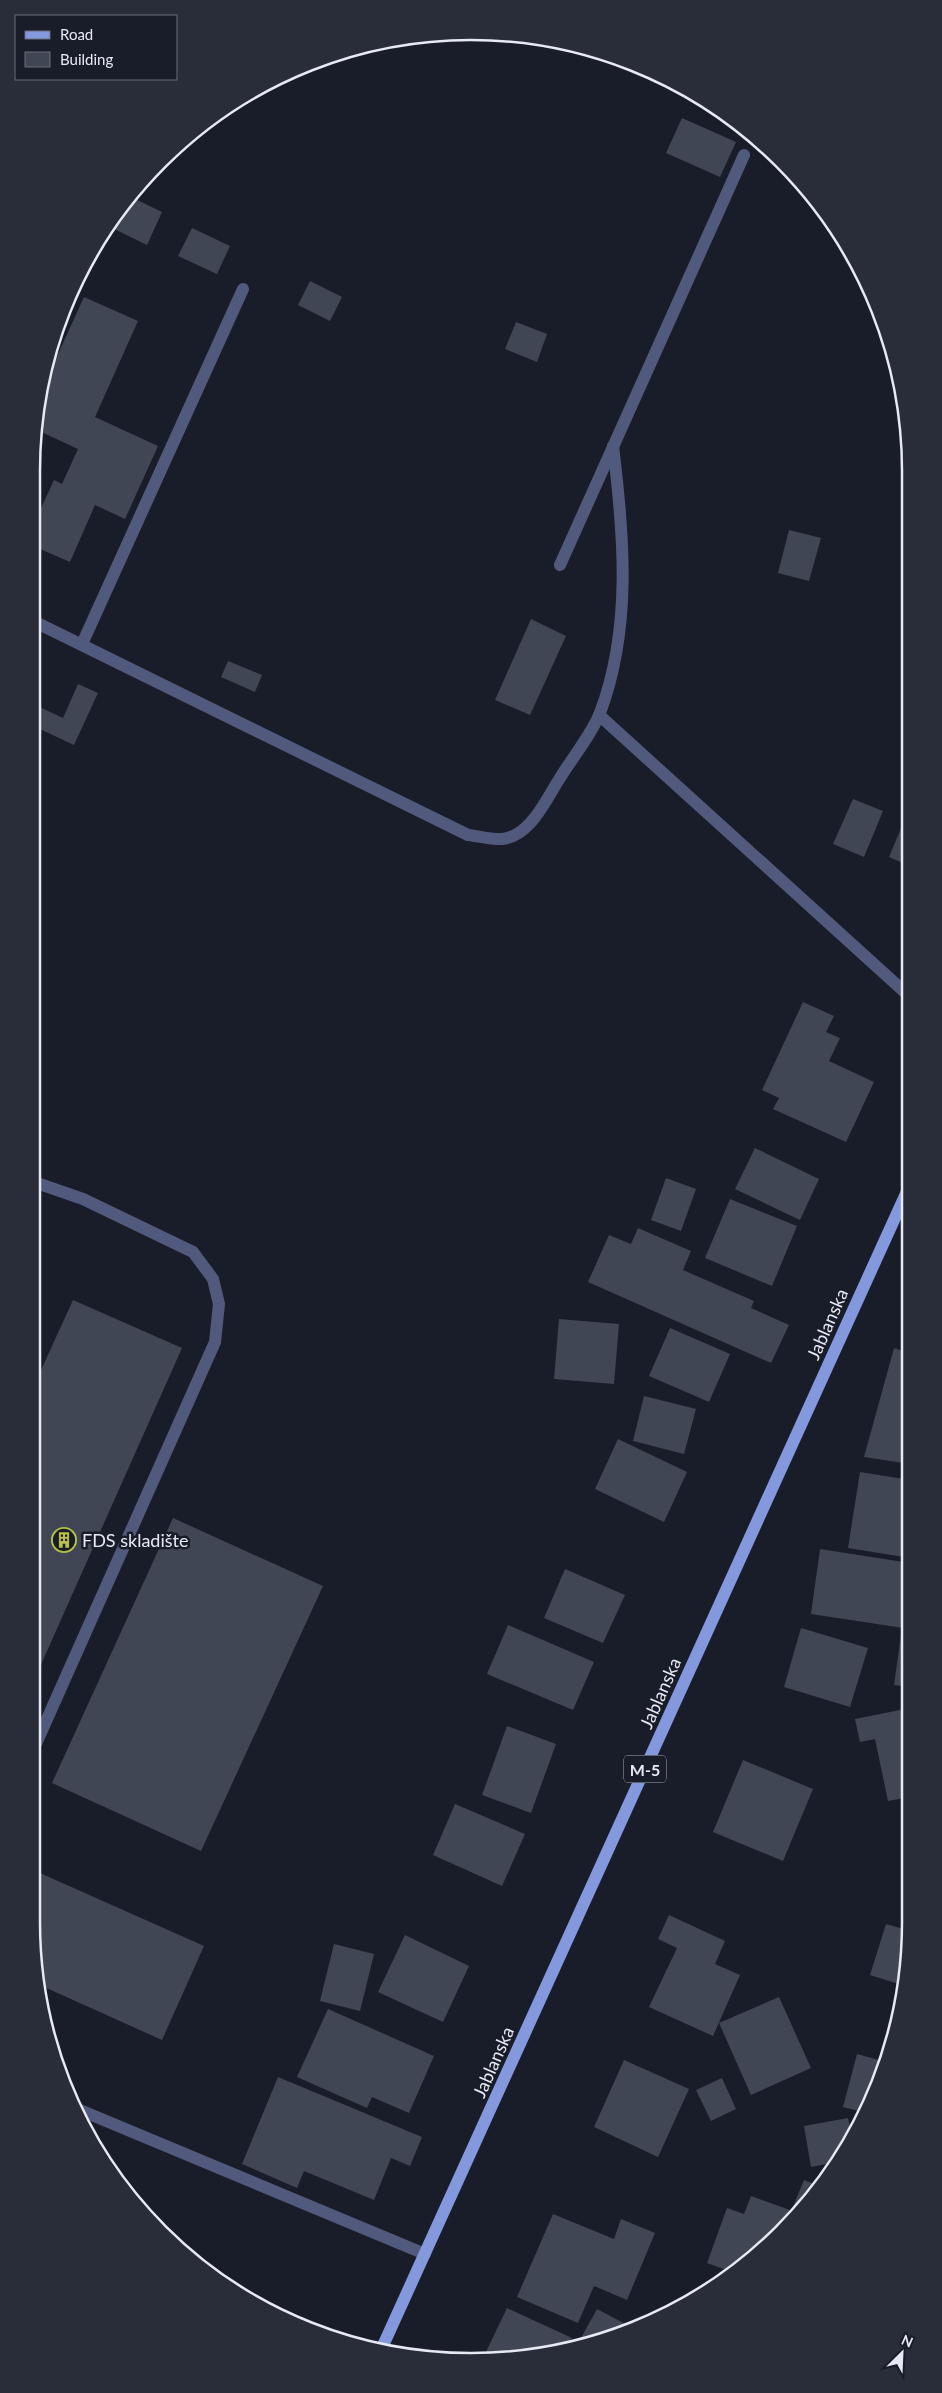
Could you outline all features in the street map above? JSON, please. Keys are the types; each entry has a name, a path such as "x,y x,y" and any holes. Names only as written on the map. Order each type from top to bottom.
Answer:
{"main road":[{"name":"Jablanska","path":"384,2344 902,1202"}],"lane":[{"path":"560,565 744,155"},
{"path":"82,644 243,289"},
{"path":"40,624 468,835 503,839 526,828 599,715 615,663 624,590 621,509 613,446"},
{"path":"599,715 902,990"},
{"path":"40,1184 83,1199 193,1252 213,1279 219,1304 215,1342 40,1735"},
{"path":"83,2111 425,2254"}],"building":[{"path":"682,118 736,142 720,177 666,153"},
{"path":"137,200 162,212 147,245 115,229"},
{"path":"192,228 230,246 217,274 178,256"},
{"path":"310,281 342,297 330,321 298,305"},
{"path":"84,297 138,321 95,417 158,446 125,519 95,505 70,562 40,549 40,510 54,480 62,484 78,449 42,432 48,387 54,362"},
{"path":"516,322 547,334 537,362 505,349"},
{"path":"789,530 821,538 809,581 778,573"},
{"path":"531,619 566,636 530,715 495,700"},
{"path":"228,661 262,675 255,692 221,677"},
{"path":"78,684 98,693 74,745 40,729 40,707 63,718"},
{"path":"853,799 883,811 864,857 833,844"},
{"path":"902,826 902,862 889,857"},
{"path":"803,1002 834,1016 826,1032 840,1038 829,1061 874,1082 846,1142 773,1109 779,1098 762,1090"},
{"path":"755,1148 819,1179 800,1220 735,1189"},
{"path":"666,1178 696,1189 681,1231 651,1220"},
{"path":"730,1199 797,1226 772,1286 705,1258"},
{"path":"638,1228 691,1251 683,1270 754,1301 751,1308 789,1325 771,1363 588,1282 609,1235 631,1244"},
{"name":"FDS skladište","path":"73,1300 182,1348 40,1667 40,1372"},
{"path":"559,1319 619,1324 614,1384 554,1379"},
{"path":"670,1328 730,1354 709,1402 649,1376"},
{"path":"894,1348 902,1351 902,1463 864,1457"},
{"path":"644,1396 696,1409 684,1454 633,1441"},
{"path":"618,1439 687,1472 664,1522 595,1489"},
{"path":"860,1472 902,1479 902,1557 848,1548"},
{"path":"173,1518 323,1586 201,1851 52,1783"},
{"path":"820,1549 902,1562 902,1628 811,1614"},
{"path":"565,1569 625,1595 603,1643 544,1618"},
{"path":"508,1625 594,1662 573,1710 487,1674"},
{"path":"801,1628 868,1648 850,1707 784,1687"},
{"path":"901,1635 902,1635 902,1686 894,1685"},
{"path":"902,1710 902,1798 888,1801 875,1739 860,1742 855,1719"},
{"path":"507,1726 556,1744 531,1813 482,1795"},
{"path":"743,1760 813,1789 783,1861 713,1832"},
{"path":"455,1804 525,1834 502,1886 433,1855"},
{"path":"40,1873 204,1946 162,2040 45,1988 41,1950"},
{"path":"669,1915 725,1941 715,1964 740,1975 713,2036 649,2007 677,1948 658,1939"},
{"path":"886,1924 902,1929 897,1984 870,1975"},
{"path":"405,1935 469,1966 443,2022 378,1992"},
{"path":"334,1944 374,1954 360,2011 320,2001"},
{"path":"779,1997 811,2068 751,2095 719,2023"},
{"path":"328,2009 434,2056 409,2113 372,2097 367,2108 297,2077"},
{"path":"857,2054 879,2060 859,2111 843,2107"},
{"path":"624,2060 689,2089 658,2157 594,2127"},
{"path":"278,2077 422,2137 410,2166 391,2158 374,2200 304,2171 297,2188 242,2164"},
{"path":"722,2078 736,2109 711,2121 696,2090"},
{"path":"848,2118 850,2127 827,2164 811,2167 804,2126"},
{"path":"804,2180 813,2184 795,2206 792,2209"},
{"path":"751,2196 790,2210 776,2227 725,2270 707,2263 727,2208 744,2214"},
{"path":"553,2214 614,2239 621,2219 655,2233 627,2300 594,2286 578,2323 517,2297"},
{"path":"507,2308 572,2338 570,2341 555,2345 486,2352"},
{"path":"597,2309 626,2324 610,2330 581,2339"}],"place":[{"name":"FDS skladište","path":"64,1540"}]}
